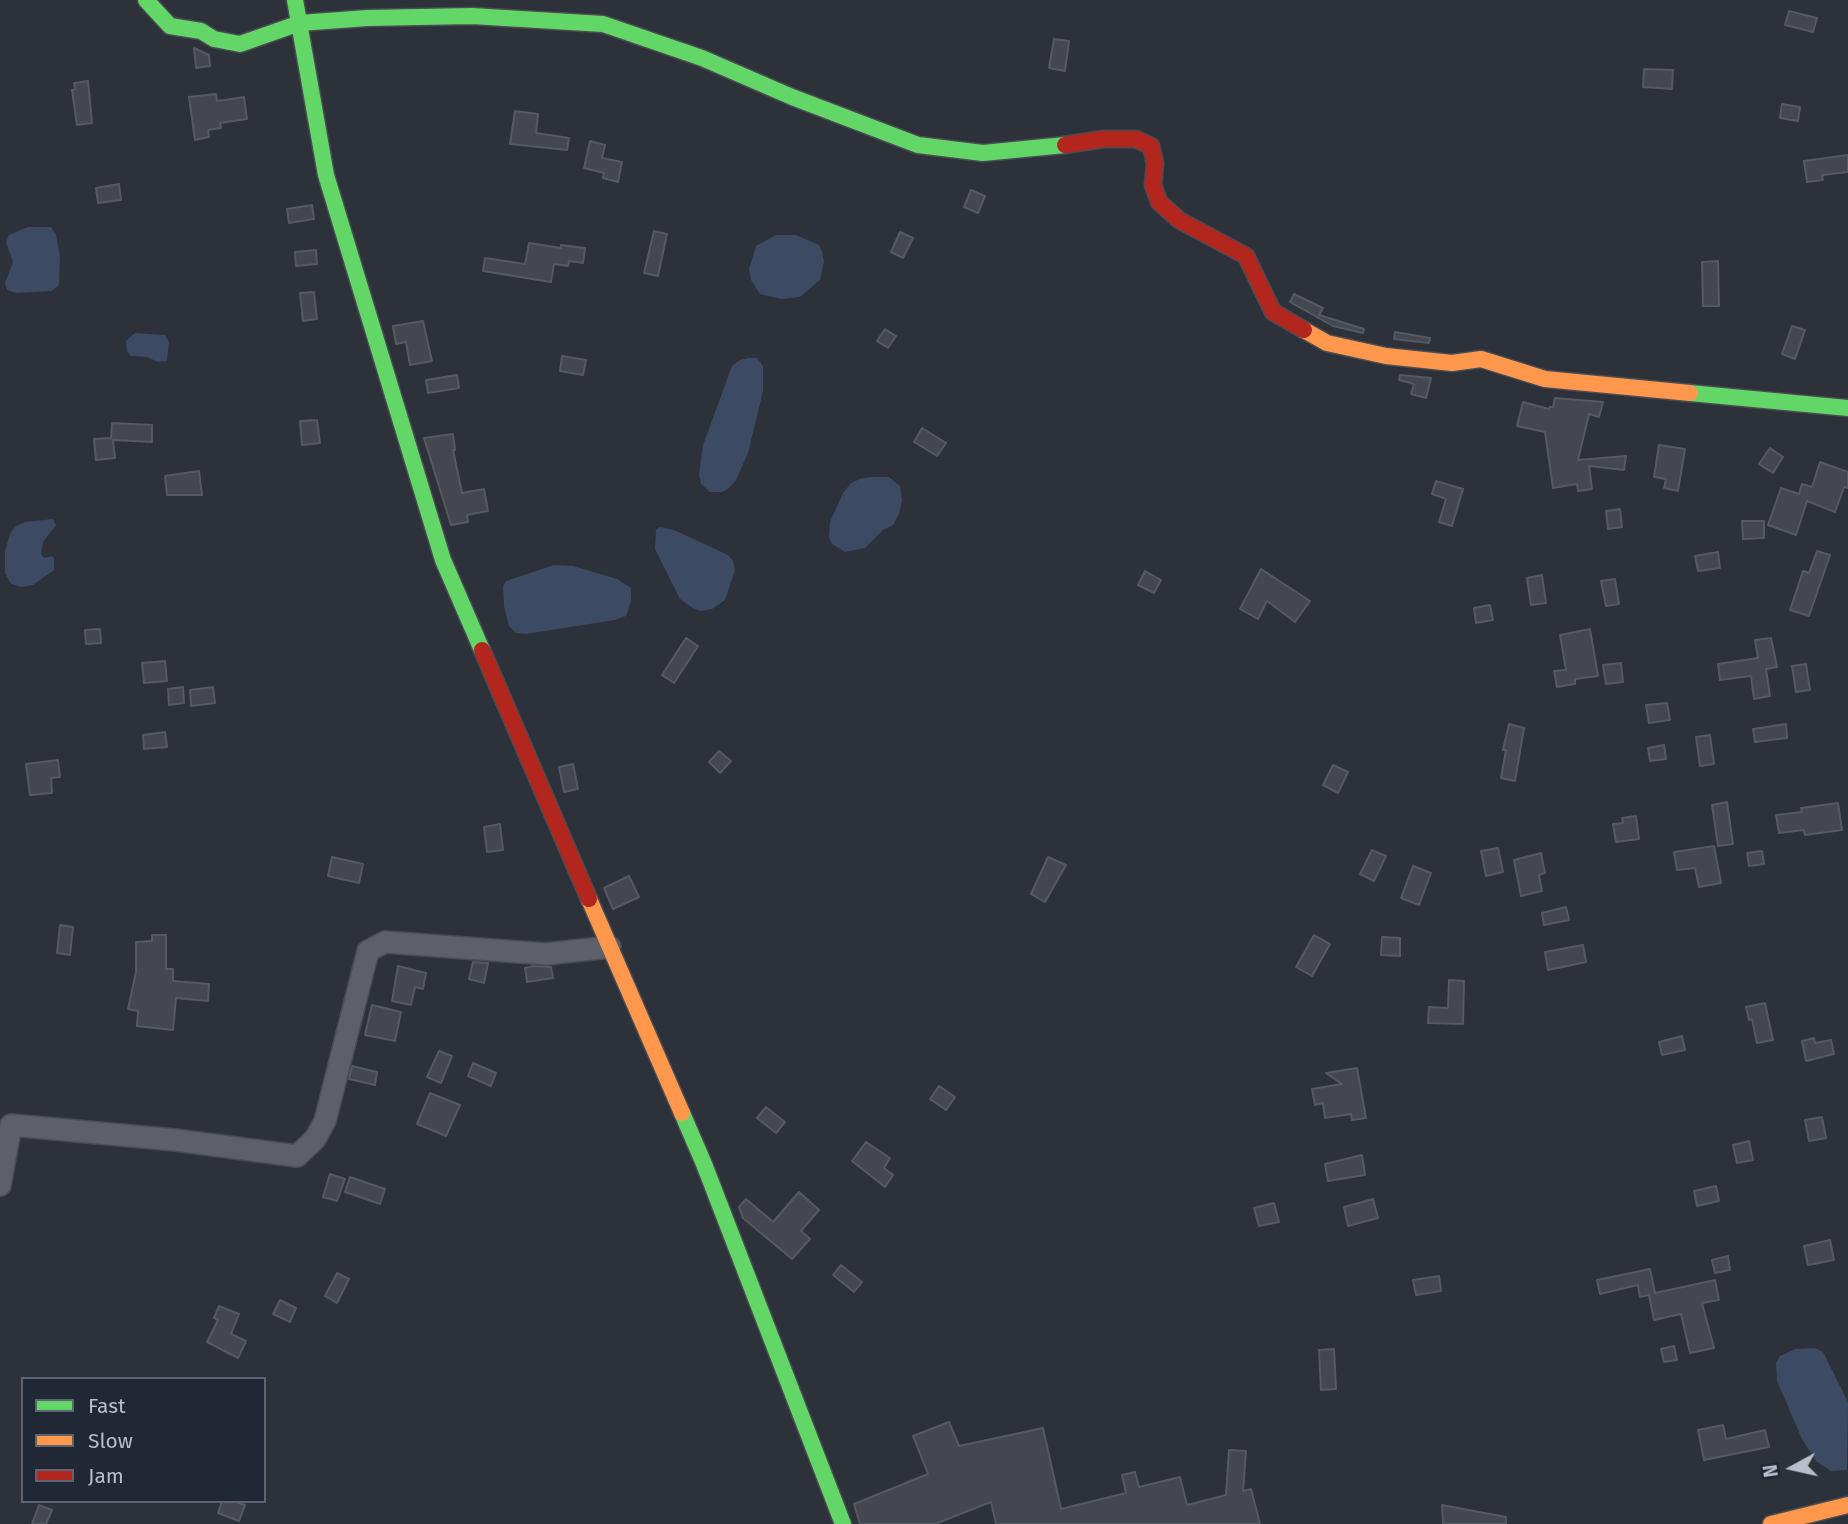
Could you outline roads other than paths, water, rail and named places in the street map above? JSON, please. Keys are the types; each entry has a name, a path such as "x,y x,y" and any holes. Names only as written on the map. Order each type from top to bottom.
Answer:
{"street":[{"path":"146,0 170,26 201,31 214,39 240,44 300,23 367,18 472,16 603,24 702,58 792,97 918,145 983,153 1044,148 1103,139 1136,139 1151,146 1155,163 1153,185 1159,202 1179,220 1247,257 1273,312 1327,343 1386,356 1452,363 1481,359 1545,379 1848,408"},
{"path":"295,0 326,175 443,560 704,1164 842,1524"},
{"path":"0,1185 11,1125 175,1140 297,1156 315,1139 325,1121 368,951 385,942 545,954 610,947"},
{"path":"1771,1524 1848,1506"}],"water":[{"path":"28,227 51,227 56,235 60,256 59,285 52,291 16,293 7,290 5,283 13,262 6,242 9,235"},
{"path":"776,235 796,235 819,245 822,251 824,262 820,280 800,297 781,299 760,294 751,280 749,269 756,246"},
{"path":"135,333 165,335 169,342 167,361 158,362 147,357 131,356 127,351 126,341"},
{"path":"748,358 757,358 763,366 763,391 748,453 736,480 728,489 710,492 701,484 699,475 703,445 732,366"},
{"path":"873,477 889,477 900,486 902,501 899,514 893,525 883,530 865,548 845,552 832,544 829,537 830,522 843,493 851,483"},
{"path":"53,519 56,525 43,542 41,554 44,558 54,558 54,570 33,585 22,587 11,584 5,573 5,551 10,534 16,526 25,522"},
{"path":"660,527 674,530 728,555 735,570 725,600 712,609 701,611 680,599 655,549 656,530"},
{"path":"554,565 573,566 617,579 631,588 631,601 626,616 526,634 516,633 509,626 503,586 506,581"},
{"path":"1815,1348 1823,1352 1848,1402 1847,1470 1831,1471 1816,1461 1802,1439 1777,1381 1776,1363 1780,1356 1795,1349"}]}
